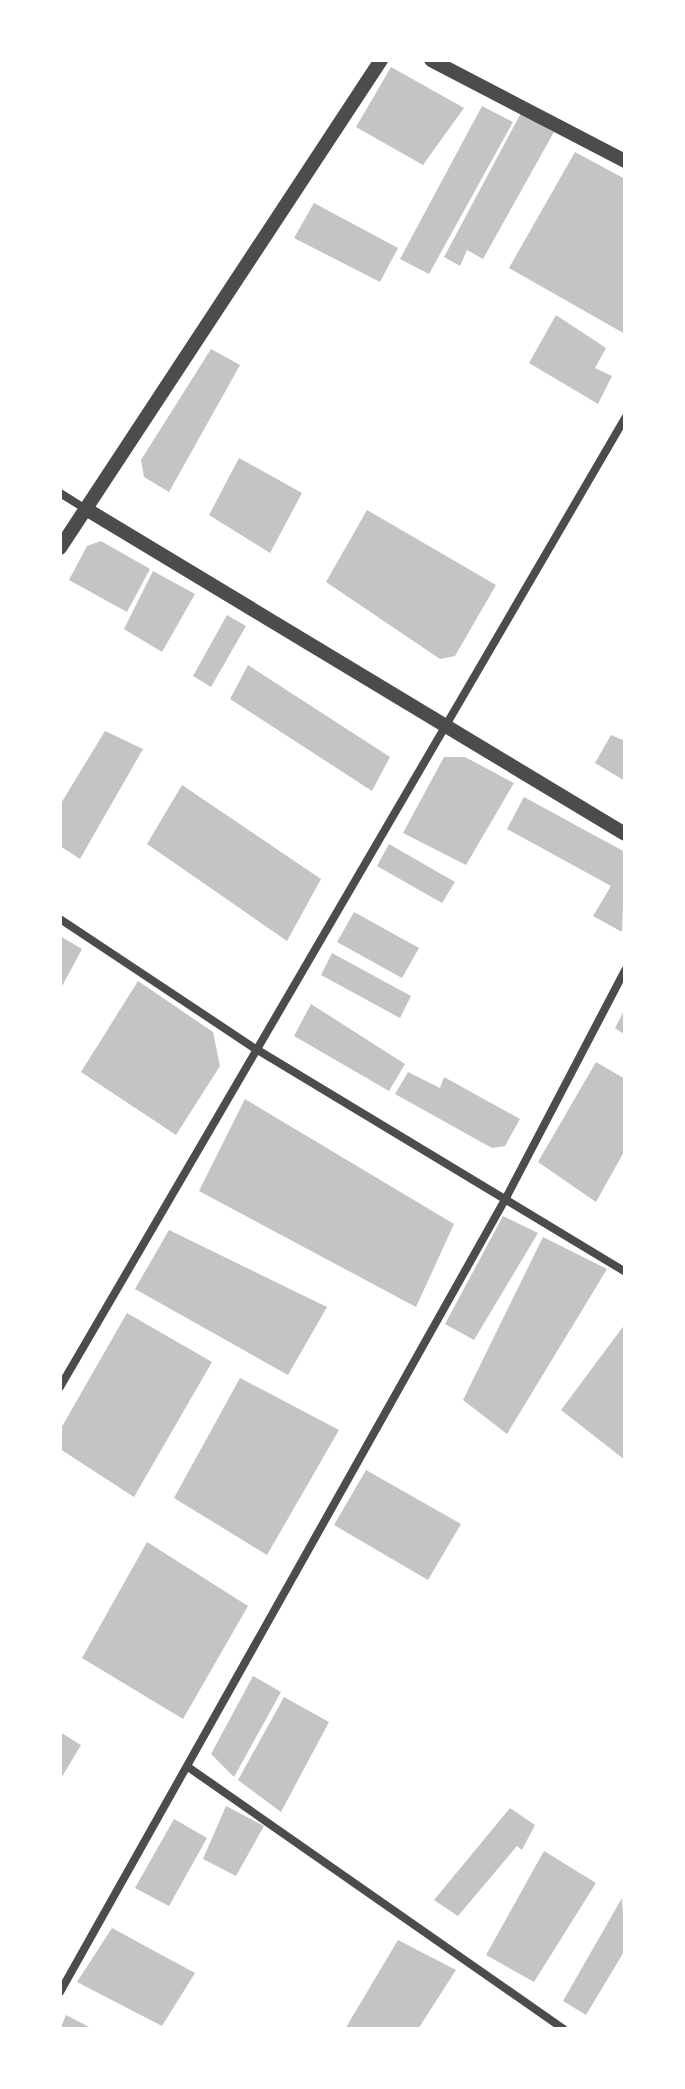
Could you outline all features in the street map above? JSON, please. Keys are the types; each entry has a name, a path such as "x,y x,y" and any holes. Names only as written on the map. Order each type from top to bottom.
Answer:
{"street":[{"path":"60,548 381,60"},
{"path":"431,60 625,161"},
{"path":"60,1387 625,418"},
{"path":"60,493 625,834"},
{"path":"60,919 256,1049 507,1196 625,1272"},
{"path":"60,1992 507,1196 625,970"},
{"path":"188,1767 564,2029"}],"building":[{"path":"391,67 464,108 423,165 356,127"},
{"path":"482,106 513,122 429,274 400,259"},
{"path":"521,113 554,132 483,259 467,250 460,266 444,257"},
{"path":"575,152 625,179 625,334 509,268"},
{"path":"314,203 398,248 380,282 294,238"},
{"path":"556,315 606,348 595,368 612,376 598,404 529,363"},
{"path":"211,349 240,365 169,492 144,477 141,460"},
{"path":"239,458 302,493 270,553 209,515"},
{"path":"367,510 496,585 455,656 440,659 326,582"},
{"path":"101,541 150,569 127,612 69,580 87,546"},
{"path":"153,571 195,594 162,652 124,629"},
{"path":"227,615 246,626 211,687 193,676"},
{"path":"248,665 390,757 372,791 230,699"},
{"path":"105,731 143,749 80,859 60,846 60,805"},
{"path":"611,735 625,741 625,781 595,763"},
{"path":"444,757 465,757 514,783 466,865 403,833"},
{"path":"182,785 321,879 287,941 147,844"},
{"path":"524,797 625,852 622,932 593,916 611,886 507,829"},
{"path":"389,844 455,882 442,903 377,866"},
{"path":"354,912 419,948 402,978 337,942"},
{"path":"60,936 82,949 60,990"},
{"path":"332,953 411,996 400,1018 321,975"},
{"path":"138,981 213,1032 220,1066 176,1135 81,1072"},
{"path":"311,1004 405,1064 389,1091 294,1036"},
{"path":"625,1009 625,1035 615,1028"},
{"path":"596,1062 625,1079 625,1150 596,1202 538,1162"},
{"path":"408,1072 440,1088 444,1077 520,1119 505,1146 492,1148 395,1094"},
{"path":"245,1099 454,1224 416,1307 199,1191"},
{"path":"503,1216 538,1233 474,1340 445,1324"},
{"path":"169,1230 327,1307 288,1375 135,1289"},
{"path":"543,1237 607,1269 507,1434 463,1400"},
{"path":"127,1313 212,1362 134,1497 60,1449 60,1430"},
{"path":"625,1324 625,1460 561,1410"},
{"path":"240,1378 339,1430 267,1555 174,1498"},
{"path":"366,1470 461,1524 428,1580 334,1525"},
{"path":"147,1542 248,1606 183,1719 82,1658"},
{"path":"253,1676 281,1692 234,1777 211,1754"},
{"path":"284,1697 329,1722 281,1812 238,1780"},
{"path":"60,1732 81,1745 60,1780"},
{"path":"226,1806 264,1826 236,1876 203,1859"},
{"path":"510,1808 535,1825 522,1850 517,1846 458,1916 434,1900"},
{"path":"174,1819 207,1838 169,1906 135,1888"},
{"path":"544,1851 596,1883 534,1982 486,1955"},
{"path":"622,1898 625,1950 586,2015 563,2001"},
{"path":"112,1928 195,1973 162,2026 77,1982"},
{"path":"398,1940 456,1970 418,2029 345,2029"},
{"path":"66,2015 93,2029 60,2029"}]}
